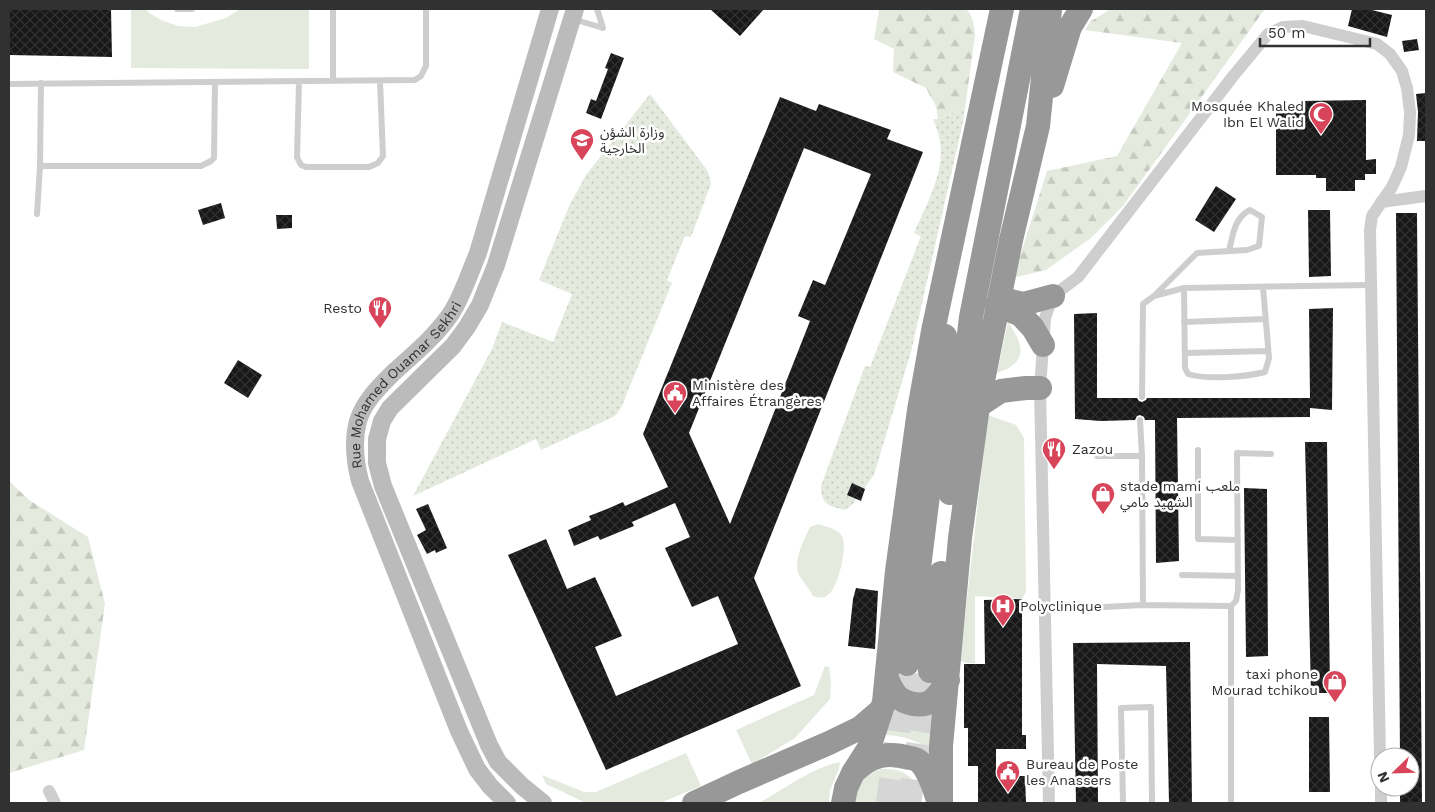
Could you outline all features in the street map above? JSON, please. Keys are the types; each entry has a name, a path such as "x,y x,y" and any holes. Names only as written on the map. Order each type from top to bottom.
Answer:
{"highway":[{"path":"940,803 939,676 971,317 996,199 1032,9"},
{"path":"996,199 1038,126 1050,9"},
{"path":"887,679 892,690 899,698 909,703 929,702 941,692 939,676 978,406 998,302 1038,126 1070,27 1081,9"},
{"path":"843,803 846,788 853,773 876,752 887,679 897,571 919,410 932,331 950,252 996,15"},
{"path":"907,664 942,383 950,252"},
{"path":"998,302 1023,304 1053,296"},
{"path":"998,302 1021,314 1033,328 1043,345"},
{"path":"978,406 1001,391 1040,388"},
{"path":"694,803 860,728 882,710"},
{"path":"829,743 842,741 876,752 917,760 927,772 940,803"}],"street":[{"name":"Rue Mohamed Ouamar Sekhri","path":"507,803 477,769 459,731 360,481 356,463 356,439 358,420 368,400 383,383 431,338 452,312 465,285 478,253 550,9"},
{"path":"544,803 522,786 498,762 489,745 383,486 377,463 377,439 382,421 390,408 453,346 468,326 480,305 496,265 573,13"},
{"path":"1048,803 1040,388 1045,318 1053,296 1078,276 1268,34 1283,27 1303,26 1377,44 1390,54 1402,71 1407,88 1410,112 1409,135 1401,167 1392,187 1372,216 1370,230 1380,747"},
{"path":"1381,202 1426,196"},
{"path":"49,791 55,803"}],"lane":[{"path":"177,9 192,9"},
{"path":"333,9 333,81"},
{"path":"9,84 415,80 421,76 426,66 426,9"},
{"path":"573,13 603,28 597,9"},
{"path":"300,81 297,158 301,164 306,167 370,167 378,163 383,156 380,80"},
{"path":"40,166 201,166 207,164 214,158 215,82"},
{"path":"37,214 40,166 41,83"},
{"path":"1142,398 1143,304 1154,296 1197,253 1247,250 1259,246 1262,217 1250,210 1243,213 1235,226 1229,251"},
{"path":"1154,296 1184,288 1371,285"},
{"path":"1184,288 1185,368 1188,374 1198,377 1253,375 1264,372 1269,358 1262,287"},
{"path":"1184,322 1265,319"},
{"path":"1185,353 1268,351"},
{"path":"1140,420 1143,605"},
{"path":"1198,450 1198,539 1238,540"},
{"path":"1231,803 1231,606 1236,601 1238,590 1237,453 1271,454"},
{"path":"1097,456 1142,456"},
{"path":"1182,576 1238,576"},
{"path":"1045,610 1143,605 1231,606"},
{"path":"1123,803 1121,708 1151,707 1152,803"}],"green space":[{"path":"131,9 147,9 148,12 161,20 178,26 195,27 226,18 240,9 309,9 309,69 131,68"},
{"path":"877,9 965,9 970,13 975,35 965,108 938,119 936,106 926,88 893,72 894,49 874,39 879,11"},
{"path":"1111,9 1265,9 1123,206 1091,238 1046,270 1013,278 1047,171 1117,156 1182,43 1085,30 1091,21"},
{"path":"650,94 707,170 711,184 691,237 685,236 667,280 672,283 621,408 613,417 541,450 536,439 413,496 492,349 502,322 553,342 572,294 539,280 570,204 586,175"},
{"path":"965,108 911,352 874,475 852,505 845,510 834,507 824,501 821,486 865,366 870,367 921,236 914,233 937,177 941,154 940,142 933,119 938,119"},
{"path":"1008,322 1018,338 1021,352 1014,364 997,373"},
{"path":"988,415 1016,425 1024,438 1026,592 1022,599 975,596 975,663 967,663 960,661"},
{"path":"9,481 29,500 88,537 105,604 84,750 9,773"},
{"path":"818,524 837,531 844,541 843,558 835,584 828,595 821,598 813,596 799,576 797,568 800,550 810,527"},
{"path":"825,666 829,667 831,681 830,699 795,738 752,764 736,730 814,695"},
{"path":"895,679 937,683 935,689 911,698"},
{"path":"893,700 937,703 933,751 909,739 883,735"},
{"path":"686,753 701,786 660,803 586,803 546,784 542,775 584,792 596,792"},
{"path":"840,762 830,790 829,803 759,803 809,774"},
{"path":"881,769 898,770 909,776 916,787 921,803 849,803 860,781"}],"building":[{"path":"9,9 111,9 112,57 9,55"},
{"path":"710,9 764,9 740,36"},
{"path":"1352,9 1368,9 1392,15 1387,37 1348,26"},
{"path":"1417,39 1419,50 1404,52 1402,41"},
{"path":"611,53 624,58 601,119 586,113 591,99 596,101 608,69 605,68"},
{"path":"1426,93 1426,141 1417,141 1418,112 1416,94"},
{"path":"780,97 816,111 819,104 891,130 887,139 923,152 754,578 801,686 606,770 508,555 546,539 567,589 595,577 622,636 595,647 616,696 738,644 718,596 692,607 665,548 690,537 675,503 632,522 634,526 600,540 598,536 574,546 568,530 591,520 589,516 623,502 625,506 668,487 643,434","holes":["804,148 871,174 825,285 813,280 798,316 810,321 730,524 689,433"]},
{"name":"Mosquée Khaled Ibn El Walid","path":"1366,100 1366,160 1376,159 1376,174 1365,174 1365,180 1355,180 1355,191 1326,191 1326,178 1316,178 1316,175 1276,175 1276,111 1301,111 1301,101"},
{"path":"1216,186 1236,199 1214,232 1195,220"},
{"path":"221,203 225,218 203,225 198,210"},
{"path":"1308,210 1330,210 1331,276 1309,277"},
{"path":"1396,213 1417,213 1422,803 1400,803 1400,797 1420,797 1420,747 1400,747"},
{"path":"276,215 292,215 292,228 277,229"},
{"path":"1333,308 1332,410 1310,408 1310,417 1177,418 1179,561 1156,563 1155,420 1145,420 1140,415 1135,420 1101,421 1075,419 1074,314 1097,313 1097,398 1137,398 1142,402 1147,398 1310,398 1309,309"},
{"path":"238,360 262,375 248,398 224,383"},
{"path":"1305,442 1327,442 1330,693 1311,693"},
{"path":"852,483 865,489 861,501 847,495"},
{"path":"1244,488 1267,489 1268,656 1246,657"},
{"path":"428,504 447,548 436,553 435,550 427,554 417,535 426,530 416,509"},
{"path":"856,588 878,591 875,649 848,646"},
{"path":"1022,599 1022,735 1026,735 1026,749 996,749 996,776 1025,776 1026,803 978,803 978,766 968,766 968,728 964,728 964,664 985,664 984,600"},
{"path":"1190,642 1192,803 1169,803 1166,666 1097,664 1098,803 1076,803 1073,643"},
{"path":"1309,717 1329,717 1330,792 1309,792"}],"tunnel":[{"path":"888,803 907,664"},
{"path":"909,803 930,671"}],"place":[{"name":"Mosquée Khaled Ibn El Walid","path":"1321,135"},
{"name":"وزارة الشؤن الخارجية","path":"582,161"},
{"name":"Resto","path":"380,329"},
{"name":"Ministère des Affaires Étrangères","path":"675,414"},
{"name":"Zazou","path":"1054,470"},
{"name":"stade mami ملعب الشهيد مامي","path":"1103,515"},
{"name":"Polyclinique","path":"1003,627"},
{"name":"taxi phone Mourad tchikou","path":"1335,703"},
{"name":"Bureau de Poste les Anassers","path":"1008,793"}]}
